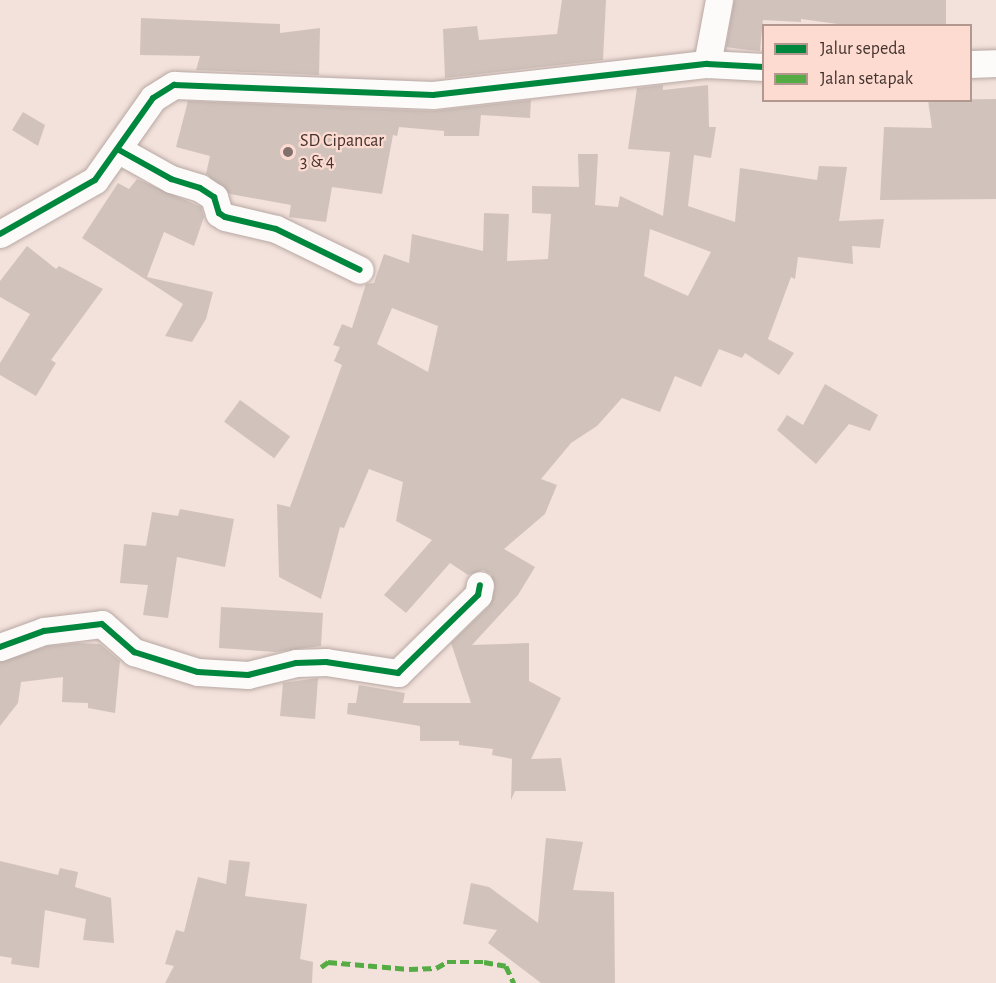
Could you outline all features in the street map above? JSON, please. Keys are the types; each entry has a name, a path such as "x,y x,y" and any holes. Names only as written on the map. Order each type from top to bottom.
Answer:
{"street":[{"path":"707,64 718,0"},
{"path":"972,64 996,63"},
{"path":"0,234 95,180 119,150 153,99 174,85 433,95 707,64 762,67"},
{"path":"119,150 171,179 200,188 214,197 219,213 225,217 276,229 360,270"},
{"path":"0,647 53,629 102,624 134,652 198,672 248,675 297,663 326,662 398,673 478,595 480,585"}],"building":[{"path":"562,0 606,0 603,60 445,78 443,29 477,26 479,40 557,34"},
{"path":"734,0 946,0 946,24 837,24 801,19 801,22 763,20 760,51 726,47"},
{"path":"141,18 280,24 280,33 320,28 319,75 196,70 200,56 140,55"},
{"path":"663,85 663,90 708,85 709,127 716,127 711,158 694,155 688,206 735,222 740,168 817,180 819,166 847,167 839,221 884,219 880,248 852,246 853,264 798,257 795,279 791,277 768,339 794,353 779,375 745,353 742,358 719,349 701,387 675,376 660,412 622,398 597,426 571,443 541,479 557,485 545,514 504,549 535,567 518,595 472,645 529,643 529,681 561,698 531,759 561,758 566,791 515,791 511,800 512,759 492,755 493,749 459,745 459,741 420,741 420,726 347,714 348,703 356,703 359,685 405,693 403,703 471,703 451,643 489,606 495,588 491,574 483,570 468,575 450,563 406,613 384,595 432,540 396,521 403,482 369,469 344,528 340,527 321,599 279,577 277,504 290,507 342,365 334,361 340,347 333,345 342,324 352,328 366,284 374,283 384,254 409,263 412,234 483,251 484,213 509,214 507,261 548,259 551,214 532,213 532,186 579,187 578,154 598,154 595,205 618,207 620,196 663,216 670,152 628,149 637,88","holes":["650,229 711,252 688,296 644,276","392,308 438,326 428,372 377,344"]},
{"path":"972,99 996,99 996,199 880,200 884,127 932,128 928,102 972,102"},
{"path":"531,100 530,118 481,115 479,136 444,136 444,131 399,127 397,136 393,135 382,194 332,187 326,222 289,217 291,205 230,194 206,174 210,156 176,147 188,101 433,111"},
{"path":"23,112 45,125 38,146 12,130"},
{"path":"137,179 201,207 204,217 194,246 164,232 147,277 213,292 206,319 192,342 165,336 183,304 82,238 118,183 129,189"},
{"path":"27,246 56,269 59,266 103,289 51,360 56,363 36,396 0,375 0,363 30,314 0,297 0,281"},
{"path":"825,384 878,415 870,431 849,424 816,464 777,430 787,415 803,425"},
{"path":"240,400 290,436 274,458 224,422"},
{"path":"180,509 234,519 225,567 177,557 168,618 143,615 148,585 120,583 124,544 146,546 152,512 178,516"},
{"path":"221,607 323,613 321,646 276,652 219,648"},
{"path":"77,643 100,644 120,661 115,713 88,708 88,703 62,702 63,677 21,682 18,703 0,726 0,662 48,646"},
{"path":"318,678 315,719 280,716 283,683"},
{"path":"546,838 583,842 573,890 614,892 615,983 541,983 488,943 497,930 463,924 471,883 489,887 538,923"},
{"path":"229,860 250,862 245,896 307,904 300,959 313,962 312,983 165,983 174,966 165,964 176,930 184,932 198,877 226,884"},
{"path":"0,861 58,875 60,868 78,872 75,887 111,898 114,943 83,940 86,919 45,910 39,968 11,964 12,958 0,956"}],"marked path":[{"path":"321,967 328,962 409,969 436,968 447,962 484,962 506,966 514,983"}],"cycle path":[{"path":"0,234 95,180 153,98 174,85 433,95 707,64 762,67"},
{"path":"119,150 171,179 200,188 214,197 219,213 225,217 276,229 360,270"},
{"path":"0,647 44,631 102,624 134,652 198,672 248,675 296,663 326,662 398,673 478,595 480,585"}],"place":[{"name":"SD Cipancar 3 & 4","path":"288,152"}]}
